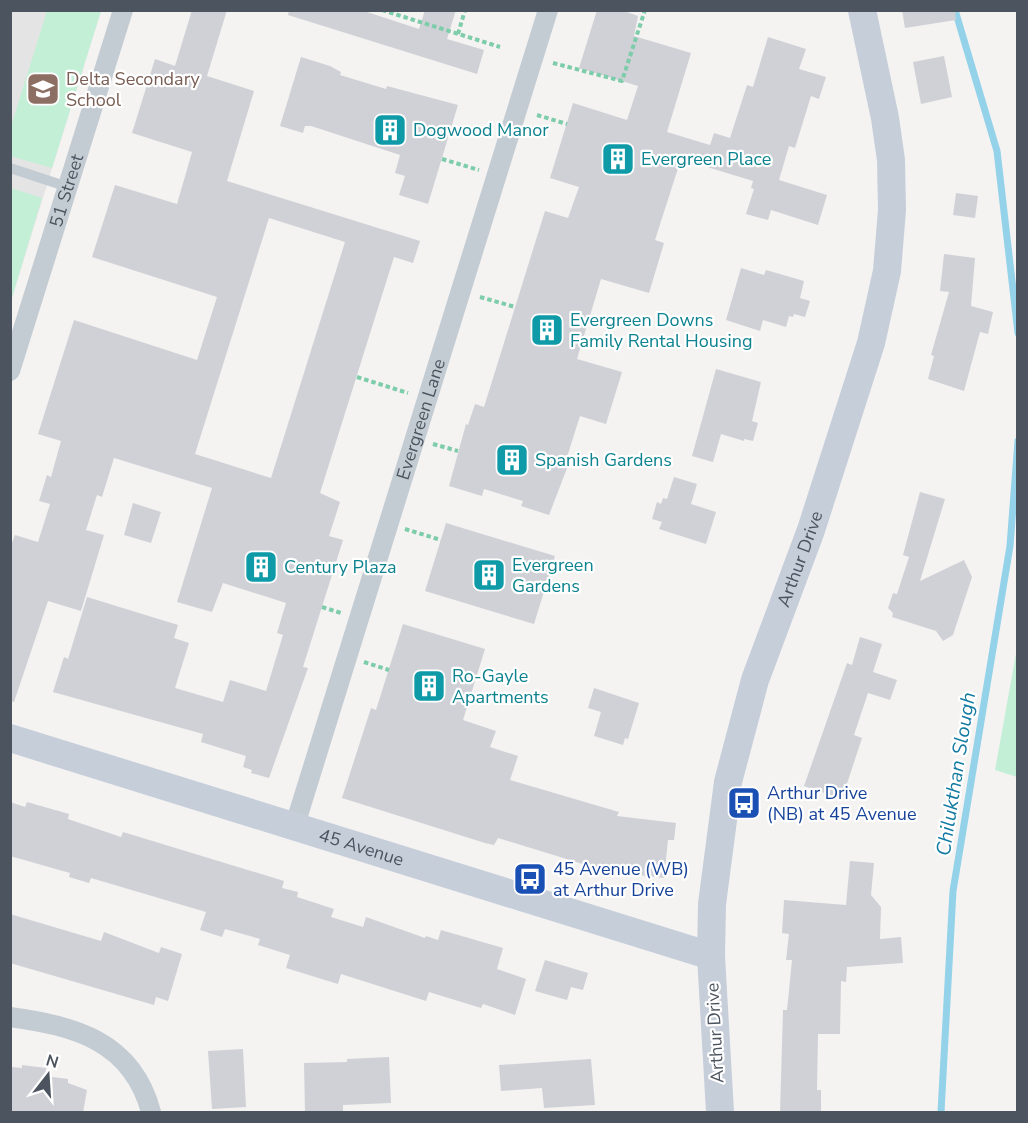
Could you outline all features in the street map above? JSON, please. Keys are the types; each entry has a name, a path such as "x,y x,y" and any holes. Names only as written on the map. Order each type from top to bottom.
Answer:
{"main road":[{"name":"Arthur Drive","path":"720,1113 711,956 712,904 719,837 739,737 755,680 805,548 878,318 887,271 892,210 891,160 885,118 862,10"},
{"name":"45 Avenue","path":"10,738 711,956"}],"street":[{"name":"51 Street","path":"10,371 123,10"},
{"name":"Evergreen Lane","path":"294,828 548,10"},
{"path":"10,1017 74,1030 104,1044 125,1063 141,1087 151,1113"}],"lane":[{"path":"10,168 68,187"}],"path":[{"path":"382,10 500,47"},
{"path":"458,34 465,10"},
{"path":"552,62 622,81 645,10"},
{"path":"537,115 567,124"},
{"path":"442,159 480,170"},
{"path":"479,297 515,308"},
{"path":"357,377 408,393"},
{"path":"432,444 458,452"},
{"path":"405,529 441,540"},
{"path":"322,607 341,613"},
{"path":"363,662 389,670"}],"shaded area":[{"name":"Delta Secondary School","path":"11,11 101,11 11,301"}],"green space":[{"path":"47,11 101,11 52,168 10,156 11,126"},
{"path":"10,188 42,198 11,301"},
{"path":"1017,648 1017,777 995,770"}],"building":[{"path":"192,10 227,10 207,76 254,91 227,181 420,241 413,263 394,257 320,493 340,502 329,536 343,540 303,667 308,668 269,778 251,773 252,770 243,767 246,756 201,742 203,734 53,692 64,657 68,659 87,597 178,625 174,638 189,643 175,688 223,702 230,680 266,691 283,635 277,633 286,603 223,583 212,612 177,602 212,488 114,458 102,497 97,495 86,530 104,535 81,611 48,601 14,702 10,701 10,548 15,535 38,542 50,504 39,501 47,475 51,477 61,441 38,434 74,320 197,360 217,297 92,257 115,185 177,204 192,152 132,133 155,59 175,66","holes":["269,218 345,242 271,478 195,454"]},
{"path":"289,10 361,10 419,29 425,10 456,10 447,39 484,50 477,74 288,15"},
{"path":"597,10 621,10 638,16 634,36 691,53 667,132 710,145 714,133 730,138 747,85 753,87 768,37 806,49 799,69 826,77 819,99 811,96 795,148 789,146 779,180 827,195 818,225 771,210 768,220 746,214 754,189 751,188 753,181 681,159 655,240 664,243 649,293 601,279 577,359 622,372 606,424 580,416 567,457 571,458 549,515 521,506 523,501 484,489 482,496 449,486 466,424 468,425 475,404 484,407 545,211 568,218 579,187 550,178 573,103 627,120 638,86 579,68"},
{"path":"902,10 955,10 956,20 905,28"},
{"path":"944,56 952,97 921,104 913,62"},
{"name":"Dogwood Manor","path":"301,57 330,66 341,72 340,75 386,89 387,86 458,105 428,204 399,195 405,176 395,173 400,155 311,126 305,126 303,133 280,126"},
{"path":"956,193 978,196 975,218 953,215"},
{"path":"944,254 975,258 971,306 993,312 988,334 980,332 964,391 928,379 934,356 931,355 949,292 940,291"},
{"path":"741,268 764,275 766,270 804,281 800,298 810,301 805,317 794,314 793,317 789,316 786,327 763,320 760,331 726,320"},
{"path":"716,369 761,382 752,421 758,423 753,441 744,439 744,441 721,434 713,462 692,456"},
{"path":"674,477 697,484 691,504 716,512 706,544 659,529 662,522 652,519 657,502 661,504 663,498 667,499"},
{"path":"920,492 945,499 920,581 964,560 972,577 953,635 943,641 936,631 892,617 893,613 888,608 893,593 897,594 909,557 903,555"},
{"path":"133,503 161,512 151,543 124,535"},
{"name":"Evergreen Gardens","path":"446,523 555,556 534,624 425,591"},
{"path":"403,624 485,649 463,720 496,731 490,747 518,756 510,780 619,812 617,816 676,823 674,840 668,840 664,878 630,874 600,865 599,869 498,838 494,845 485,843 342,798 371,708 376,710"},
{"path":"860,637 882,644 873,672 897,680 890,700 868,693 854,735 862,738 842,799 804,786 847,663 852,665"},
{"path":"594,688 639,703 628,739 625,738 623,745 594,736 601,712 588,708"},
{"path":"10,802 25,807 27,802 69,814 68,819 121,837 123,832 284,881 282,888 298,892 297,897 334,909 331,917 363,927 366,917 425,938 426,936 438,940 441,930 503,948 497,969 526,979 515,1015 483,1004 481,1008 429,992 426,1001 341,974 338,984 286,968 290,955 258,945 260,939 225,929 222,937 200,930 206,912 91,878 89,883 69,877 70,873 10,856"},
{"path":"850,861 874,863 871,895 881,907 880,939 901,937 903,963 847,967 846,982 841,981 840,1034 818,1034 817,1090 821,1090 821,1113 780,1113 783,1010 787,1010 792,960 786,960 789,934 782,933 784,900 846,905"},
{"path":"10,914 101,941 104,932 159,953 161,947 182,954 168,1001 156,997 154,1005 10,963"},
{"path":"545,960 588,973 583,990 571,987 567,1000 535,991"},
{"path":"243,1049 246,1107 212,1109 208,1051"},
{"path":"389,1057 391,1103 343,1105 343,1113 305,1113 304,1063 347,1062 347,1059"},
{"path":"591,1059 595,1105 544,1108 542,1088 501,1091 499,1065"},
{"path":"22,1065 46,1068 45,1076 68,1079 68,1083 87,1090 83,1113 10,1113 12,1067 22,1068"}],"waterway":[{"name":"Chilukthan Slough","path":"955,10 997,151 1018,333"},
{"name":"Chilukthan Slough","path":"941,1112 953,891 1010,546 1018,441"}],"place":[{"name":"Delta Secondary School","path":"43,89"},
{"name":"Dogwood Manor","path":"390,130"},
{"name":"Evergreen Place","path":"618,159"},
{"name":"Evergreen Downs Family Rental Housing","path":"547,330"},
{"name":"Spanish Gardens","path":"512,460"},
{"name":"Century Plaza","path":"261,567"},
{"name":"Evergreen Gardens","path":"489,575"},
{"name":"Ro-Gayle Apartments","path":"429,686"},
{"name":"Arthur Drive (NB) at 45 Avenue","path":"744,803"},
{"name":"45 Avenue (WB) at Arthur Drive","path":"530,879"}]}
